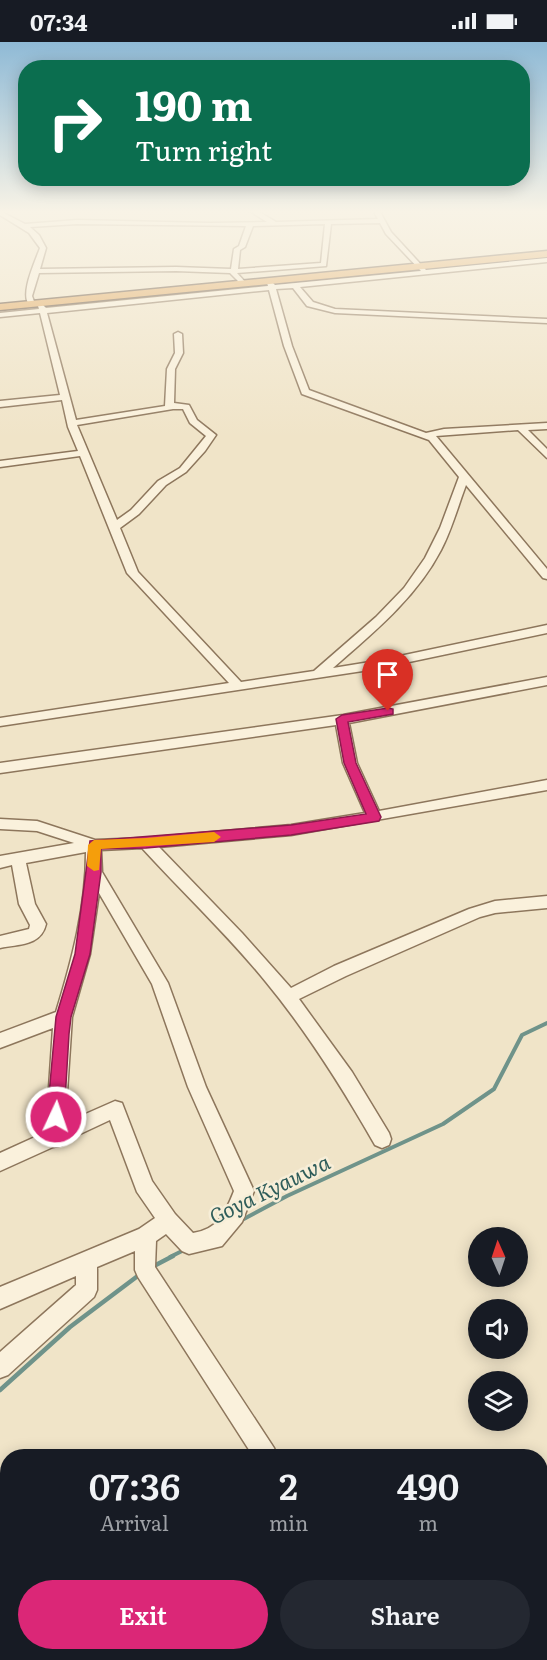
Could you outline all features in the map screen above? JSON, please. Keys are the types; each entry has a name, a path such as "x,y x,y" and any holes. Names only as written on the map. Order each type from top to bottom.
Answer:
{"highway":[{"path":"39,307 230,286"},
{"path":"0,308 39,307 276,286"}],"street":[{"path":"30,286 27,296 39,307 72,423 133,573 238,686"},
{"path":"299,286 272,286 288,346 305,392 432,438 547,576"},
{"path":"295,286 310,304 335,311 547,321"},
{"path":"0,315 39,307"},
{"path":"171,405 171,369 179,353 178,334"},
{"path":"0,404 64,397"},
{"path":"72,423 156,412 169,408 171,405 186,406 193,421 211,435 183,470 162,483 135,512 114,527"},
{"path":"427,435 547,426"},
{"path":"521,428 547,455"},
{"path":"0,464 83,453"},
{"path":"319,673 414,584 439,542 464,477"},
{"path":"0,722 376,665 547,629"},
{"path":"0,768 342,719 547,681"},
{"path":"342,719 350,763 374,817"},
{"path":"0,862 94,845 146,843 291,830 547,785"},
{"path":"0,824 22,822 47,827 94,845"},
{"path":"146,843 192,894 248,948 288,997 346,1078 382,1139"},
{"path":"55,1139 59,1050 63,1017 82,954 94,872 94,845"},
{"path":"0,942 36,933 38,924 34,921 28,904 18,859"},
{"path":"0,1162 55,1139 115,1109 144,1186 168,1221 189,1244 215,1239 235,1215 244,1191 197,1087 160,983 94,872"},
{"path":"288,997 340,971 475,913 495,907 547,902"},
{"path":"0,1041 63,1017"},
{"path":"0,1298 146,1236 168,1221"},
{"path":"146,1236 145,1270 261,1449"},
{"path":"0,1367 87,1290 88,1262"}],"waterway":[{"name":"Goya Kyauwa","path":"240,1221 287,1196 443,1124 494,1089 522,1035 547,1023"},
{"name":"Goya Kyauwa","path":"170,1257 184,1250"},
{"name":"Goya Kyauwa","path":"152,1267 173,1256"},
{"name":"Goya Kyauwa","path":"0,1390 70,1327 139,1275"}],"slow traffic":[{"path":"94,866 94,845 214,837"}],"route":[{"path":"56,1117 63,1017 82,954 94,872 94,845 146,843 291,830 374,817 350,763 342,719 388,711"}]}
